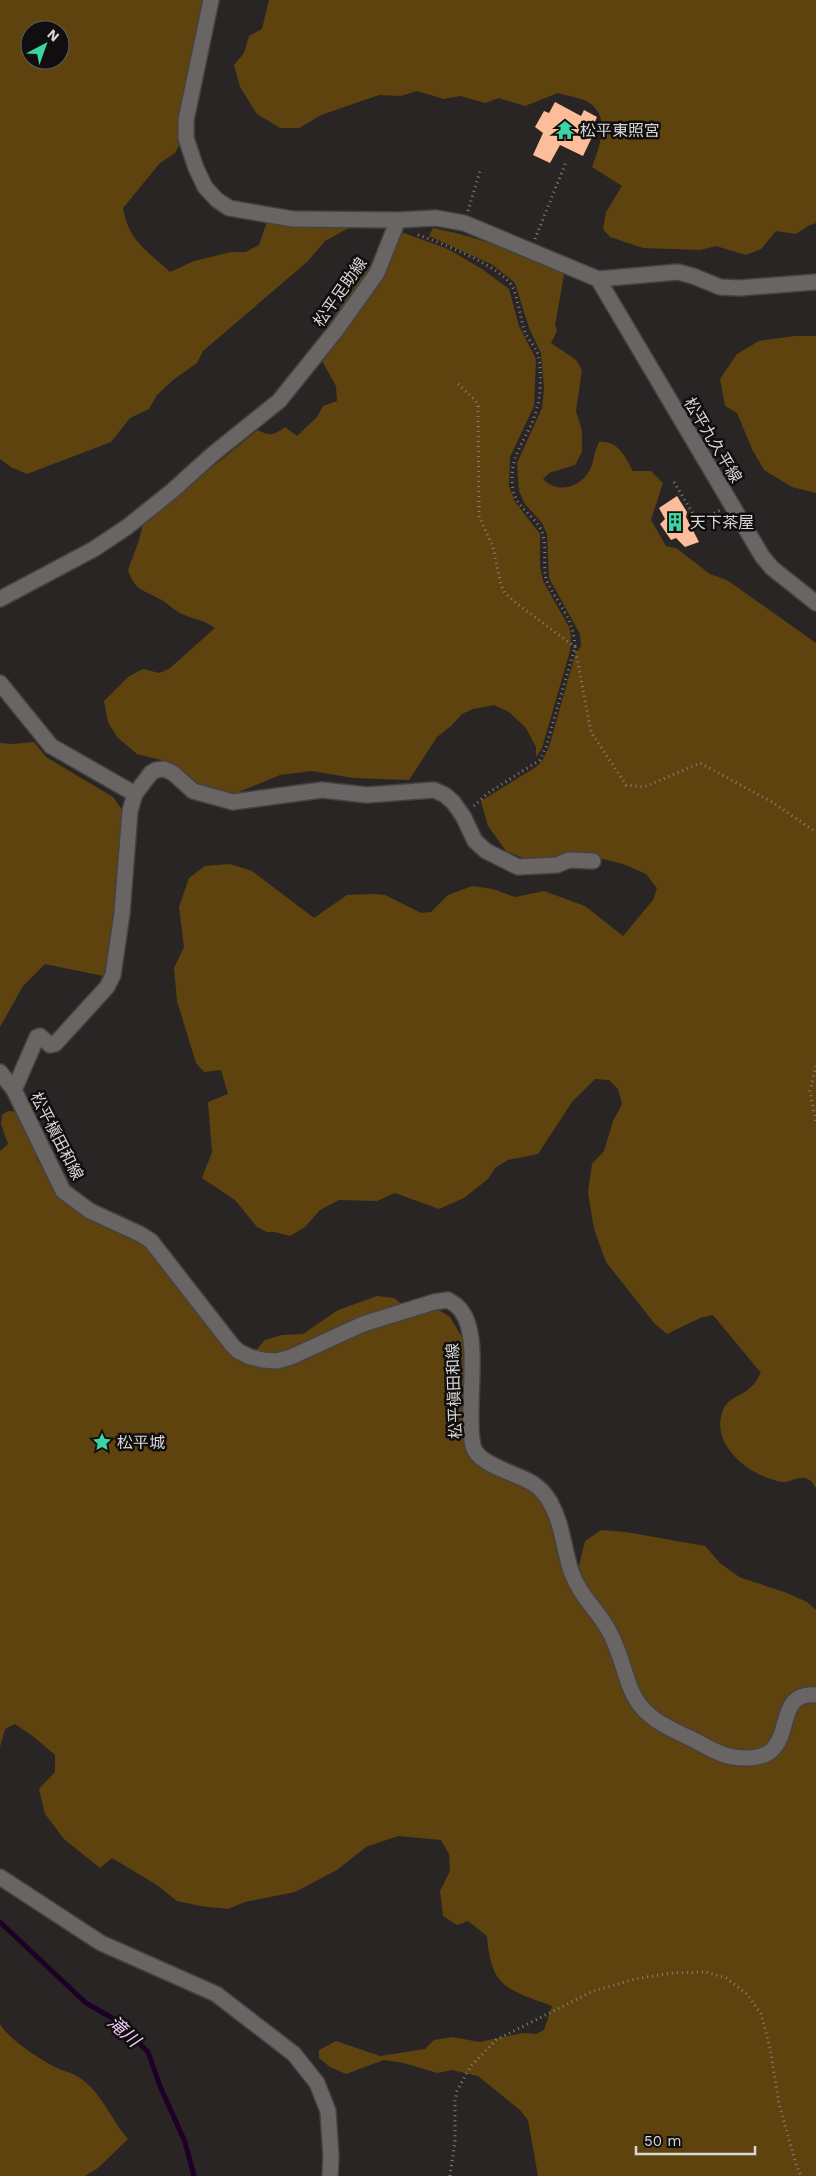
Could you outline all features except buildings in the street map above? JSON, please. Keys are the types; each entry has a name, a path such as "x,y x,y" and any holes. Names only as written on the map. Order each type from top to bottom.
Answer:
{"street":[{"path":"212,0 186,120 186,138 189,152 205,188 229,208 293,219 397,223 436,218 464,223 598,279 678,272 720,287 739,288 816,282"},
{"name":"松平足助線","path":"0,599 94,549 128,527 278,401 337,329 377,273 397,223"},
{"name":"松平九久平線","path":"598,279 762,556 772,568 816,602"},
{"path":"0,683 51,746 135,794"},
{"path":"14,1090 37,1037 40,1036 50,1045 55,1044 107,987 113,975 122,913 129,817 135,794 151,773 164,768 193,790 233,802 322,790 367,794 434,790 445,795 463,816 475,841 486,850 518,867 556,865 569,860 593,861"},
{"name":"松平槇田和線","path":"0,1072 14,1090 63,1191 90,1211 151,1241 238,1351 250,1357 277,1361 291,1357 364,1324 434,1302 448,1300 463,1312 472,1347 470,1419 474,1449 486,1462 533,1483 548,1499 554,1509 564,1536 570,1569 576,1584 589,1605 607,1627 622,1659 635,1698 652,1717 665,1726 730,1757 752,1758 772,1752 782,1736 790,1704 797,1698 806,1695 816,1695"},
{"path":"0,1877 101,1943 216,1994 294,2054 317,2083 328,2111 332,2157 330,2176"}],"path":[{"path":"530,251 566,162"},
{"path":"464,223 480,171"},
{"path":"397,223 478,261 492,269 512,287 525,331 538,353 540,369 538,406 533,421 514,459 512,474 514,492 522,508 539,527 544,538 546,579 572,625 591,732 626,784 644,788 700,763 772,802 816,832"},
{"path":"458,384 475,400 478,406 479,516 493,547 500,585 505,593 516,603 575,647"},
{"path":"674,482 698,522 731,504"},
{"path":"463,816 488,793 540,760 546,747 575,647"},
{"path":"816,1066 810,1091 816,1122"},
{"path":"450,2176 455,2141 455,2101 457,2092 470,2067 496,2040 591,1992 635,1979 706,1972 726,1978 747,1994 761,2014 770,2048 779,2104 801,2176"}],"shaded area":[{"path":"0,0 208,0 181,141 175,153 160,163 123,208 134,237 170,272 194,261 231,252 246,252 259,245 268,219 356,224 325,241 307,262 203,351 197,363 173,380 157,395 149,409 130,418 111,442 27,474 11,467 0,459"},
{"path":"269,0 816,0 816,223 796,234 776,231 761,249 746,255 716,246 700,250 643,248 610,237 603,229 606,212 622,186 592,167 602,133 600,116 588,102 558,93 525,106 499,98 485,103 460,96 444,99 417,91 401,96 379,95 321,115 299,128 280,128 257,114 240,87 234,65 244,53 249,36 262,29"},
{"path":"433,228 466,236 514,252 561,269 564,275 555,325 557,331 551,343 576,360 582,370 576,411 582,431 582,452 575,465 549,473 543,479 549,484 562,488 576,484 587,475 591,468 599,442 606,442 616,447 633,471 651,471 663,483 651,520 666,546 676,548 710,574 727,580 816,643 816,1488 805,1478 782,1482 758,1474 746,1467 727,1447 722,1436 720,1423 723,1410 732,1399 753,1385 761,1373 713,1315 700,1318 667,1334 655,1324 606,1262 594,1229 588,1192 592,1164 604,1151 613,1121 622,1104 618,1089 609,1080 595,1079 572,1102 538,1154 508,1160 495,1168 488,1179 464,1198 439,1209 395,1193 377,1201 339,1200 320,1210 305,1227 290,1236 267,1232 257,1227 235,1200 202,1178 212,1152 208,1102 228,1094 221,1070 204,1072 196,1063 177,1001 174,968 184,947 179,907 189,878 205,866 230,864 252,871 314,918 347,895 385,895 421,913 431,912 448,895 472,886 493,889 515,897 544,891 585,906 623,936 653,900 657,888 646,874 623,864 594,857 525,859 506,851 488,826 481,801 536,767 542,761 549,747 575,655 581,646 580,634 549,578 547,534 542,523 525,504 519,491 517,463 542,408 544,389 541,353 529,328 515,283 493,265 429,236"},
{"path":"401,232 448,249 482,269 509,289 519,326 536,359 534,406 510,457 509,486 515,502 540,534 540,566 543,581 569,627 571,636 570,651 542,748 536,757 536,747 526,728 509,712 494,705 473,709 462,714 437,737 409,780 353,778 312,771 280,775 234,794 212,790 191,783 161,760 137,754 117,737 108,722 104,701 128,677 143,669 159,673 169,669 215,628 207,623 186,616 139,588 133,582 128,570 145,517 195,481 258,430 266,434 272,434 285,427 297,436 317,417 323,406 337,401 336,386 322,361 319,339 367,270"},
{"path":"795,336 816,336 816,493 792,487 764,470 752,449 737,413 725,406 720,379 737,354 759,341"},
{"path":"34,742 46,757 113,797 123,811 111,962 103,976 45,964 23,986 0,1027 0,743"},
{"path":"8,1111 21,1112 31,1131 37,1160 68,1202 139,1238 260,1366 364,1329 434,1307 450,1317 466,1344 468,1396 464,1434 467,1447 534,1489 551,1510 587,1607 619,1662 665,1731 765,1759 791,1709 816,1699 816,2176 538,2176 528,2120 520,2110 478,2076 452,2070 437,2073 404,2063 384,2060 346,2074 330,2067 319,2058 319,2050 336,2041 380,2056 425,2049 434,2040 453,2037 479,2042 523,2033 536,2034 544,2030 552,2006 513,1990 504,1984 493,1967 487,1936 468,1921 457,1925 443,1916 440,1891 450,1871 449,1854 441,1840 398,1836 366,1847 337,1870 295,1892 245,1902 228,1909 177,1901 157,1885 112,1858 100,1868 64,1839 45,1814 39,1789 55,1772 55,1755 15,1724 5,1729 0,1747 0,1151 8,1144 1,1124 2,1115"},
{"path":"377,1296 394,1298 404,1306 273,1357 253,1354 265,1340 282,1335 303,1334 338,1310"},
{"path":"601,1530 626,1532 705,1546 720,1563 739,1577 787,1593 807,1602 816,1610 816,1691 804,1692 777,1739 758,1753 734,1753 645,1707 578,1569 585,1541"},
{"path":"0,2024 10,2036 34,2055 59,2069 75,2075 92,2088 128,2139 98,2168 85,2176 0,2176"}],"waterway":[{"name":"滝川","path":"0,1922 86,2003 114,2019 148,2052 160,2086 185,2142 194,2176"}],"place":[{"name":"松平東照宮","path":"565,130"},
{"name":"天下茶屋","path":"675,522"},
{"name":"松平城","path":"102,1442"}]}
